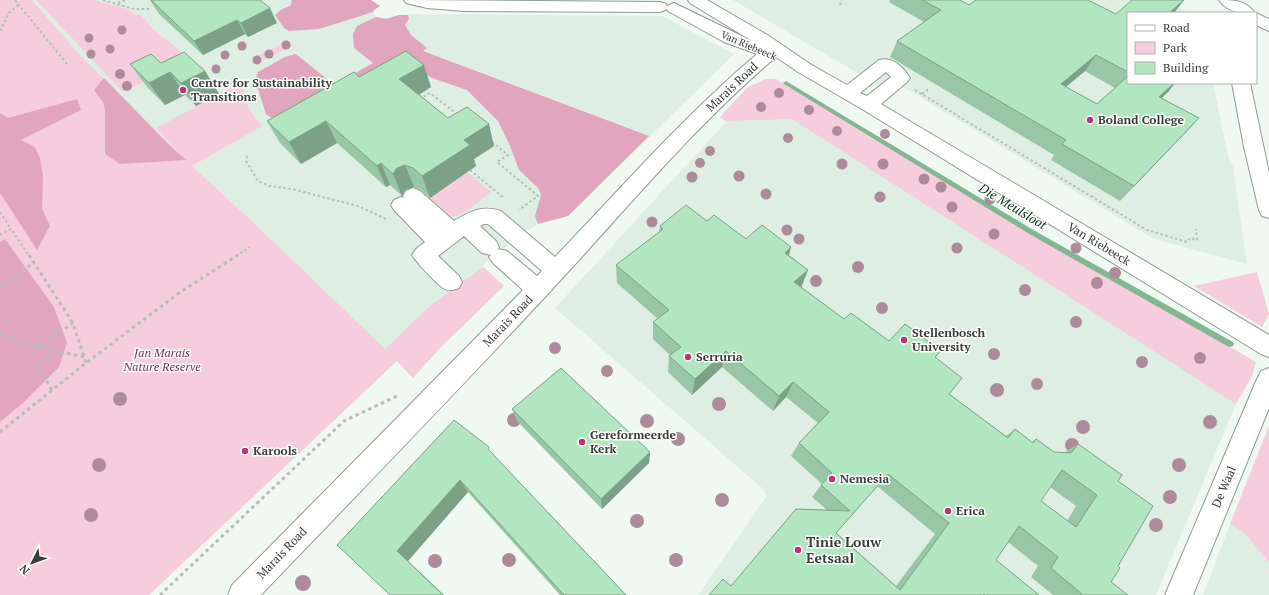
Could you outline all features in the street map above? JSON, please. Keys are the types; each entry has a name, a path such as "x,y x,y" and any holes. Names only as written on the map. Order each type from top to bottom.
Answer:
{"street":[{"path":"412,0 427,3 465,6 684,6 690,0"},
{"name":"Van Riebeeck","path":"696,0 771,51 848,93 1269,347"},
{"path":"1227,0 1246,12"},
{"name":"Van Riebeeck","path":"662,5 730,38 771,51"},
{"path":"1257,19 1269,27"},
{"path":"1257,31 1269,27"},
{"name":"Marais Road","path":"242,595 538,290 694,122 734,83 771,51"},
{"path":"848,93 885,64 897,71 901,78 868,105"},
{"path":"1241,84 1254,156 1269,210"},
{"path":"453,234 407,200 415,219 494,252 538,290"},
{"path":"451,282 422,255 480,216 494,217 556,270"},
{"name":"De Waal","path":"1179,595 1269,379"}],"path":[{"path":"14,0 67,64"},
{"path":"103,0 134,9 150,9"},
{"path":"117,4 125,0"},
{"path":"840,5 842,0"},
{"path":"0,31 9,13 18,5"},
{"path":"912,88 1147,230 1187,242 1190,238 1197,240 1196,229"},
{"path":"922,94 930,89"},
{"path":"413,103 430,93 460,116"},
{"path":"490,140 508,155 497,162 538,196 518,210 515,207"},
{"path":"247,156 246,162 258,181 270,186 292,189 358,206 381,218 404,223 415,219"},
{"path":"470,170 509,202"},
{"path":"0,212 73,323 86,363"},
{"path":"0,235 11,229"},
{"path":"0,432 86,363 179,293 250,247"},
{"path":"0,288 23,273 33,261"},
{"path":"36,348 73,323"},
{"path":"0,334 20,344 84,358"},
{"path":"52,390 37,365 56,352"},
{"path":"160,595 344,422 401,395"}],"shaded area":[{"path":"32,0 371,0 380,6 373,12 376,17 382,19 410,14 662,16 734,54 568,216 538,224 525,232 482,266 504,286 441,347 413,378 253,222 169,145 81,56"},
{"path":"291,0 371,0 380,6 373,12 319,29 289,31 284,28 275,15 282,9 290,6"},
{"name":"Boland College","path":"733,0 1169,0 1187,12 1127,12 1127,84 1213,84 1228,156 1233,166 1247,264 1154,239 897,83 881,87"},
{"path":"399,15 408,15 409,19 405,25 411,35 427,48 423,51 649,136 568,216 538,224 535,216 541,195 538,188 519,170 498,121 467,90 432,78 424,73 389,81 350,76 373,63 354,48 353,34 357,26 376,17 386,19"},
{"path":"296,54 334,85 274,119 266,114 255,80 258,72 285,57"},
{"path":"104,78 169,145 186,160 120,164 105,154 105,110 103,102 94,90"},
{"name":"Stellenbosch University","path":"766,79 776,79 1017,225 1256,362 1252,376 1236,404 1156,595 698,595 767,496 762,488 555,308 726,122 720,117 748,87"},
{"path":"77,99 81,110 21,140 35,147 40,158 43,176 42,209 50,226 37,250 0,193 0,113 8,118"},
{"path":"5,239 54,307 67,343 59,367 23,403 0,422 0,242"},
{"path":"1269,426 1269,595 1203,595 1230,524"}],"green space":[{"name":"Jan Marais Nature Reserve","path":"0,0 32,0 81,56 182,156 156,128 242,82 248,106 262,126 192,166 253,222 385,349 431,305 483,267 504,286 441,347 413,378 397,361 149,595 0,595"},
{"path":"36,0 95,0 130,10 133,14 141,15 153,29 190,59 123,92"},
{"path":"287,41 292,46 257,63 252,59"},
{"path":"766,79 776,79 1017,225 1256,362 1252,376 1236,404 792,119 726,121 720,117 748,87"},
{"path":"467,172 491,192 460,214 450,216 429,198"},
{"path":"1257,272 1269,314 1262,327 1194,286"},
{"path":"1269,426 1269,563 1245,533 1230,524"}],"building":[{"path":"151,0 260,0 270,8 241,23 237,20 194,41"},
{"path":"922,0 960,0 969,5 976,0 1088,0 1116,14 1132,0 1184,0 1170,12 1127,12 1127,71 1096,55 1061,84 1097,104 1127,77 1127,84 1173,84 1159,97 1199,118 1134,186 1062,144 1066,140 897,41 941,10"},
{"path":"406,51 424,65 399,79 448,118 467,107 489,124 464,140 470,145 422,176 413,168 405,165 397,168 393,174 381,163 377,166 326,121 289,142 267,121 354,72 359,77"},
{"path":"184,52 205,71 181,83 170,72 149,83 130,64 151,54 161,63"},
{"path":"686,205 707,221 714,215 746,239 762,225 791,247 785,253 808,270 794,282 844,319 851,313 889,341 905,324 941,351 935,357 962,378 949,394 1008,438 1015,429 1033,443 1036,439 1054,452 1071,453 1078,444 1122,475 1118,481 1153,506 1118,566 1120,568 1111,582 1128,595 1083,595 1051,568 1058,557 1019,526 996,560 1039,595 709,595 723,579 731,586 796,509 850,511 821,485 832,473 799,443 829,412 793,382 779,396 726,351 695,379 669,356 681,347 653,322 669,310 616,265 663,229 660,226","holes":["1062,470 1097,495 1076,527 1041,501","888,474 949,523 900,590 836,533"]},
{"name":"Gereformeerde Kerk","path":"561,368 650,452 601,499 512,409"},
{"path":"454,420 489,447 488,449 626,595 564,595 460,480 397,551 443,595 390,595 337,545"}],"waterway":[{"name":"Die Meulsloot","path":"786,83 1033,233 1230,344"}],"place":[{"name":"Centre for Sustainability Transitions","path":"183,90"},
{"name":"Boland College","path":"1090,120"},
{"name":"Stellenbosch University","path":"904,340"},
{"name":"Serruria","path":"688,357"},
{"name":"Gereformeerde Kerk","path":"582,442"},
{"name":"Karools","path":"245,451"},
{"name":"Nemesia","path":"832,479"},
{"name":"Erica","path":"948,511"},
{"name":"Tinie Louw Eetsaal","path":"798,550"}]}
